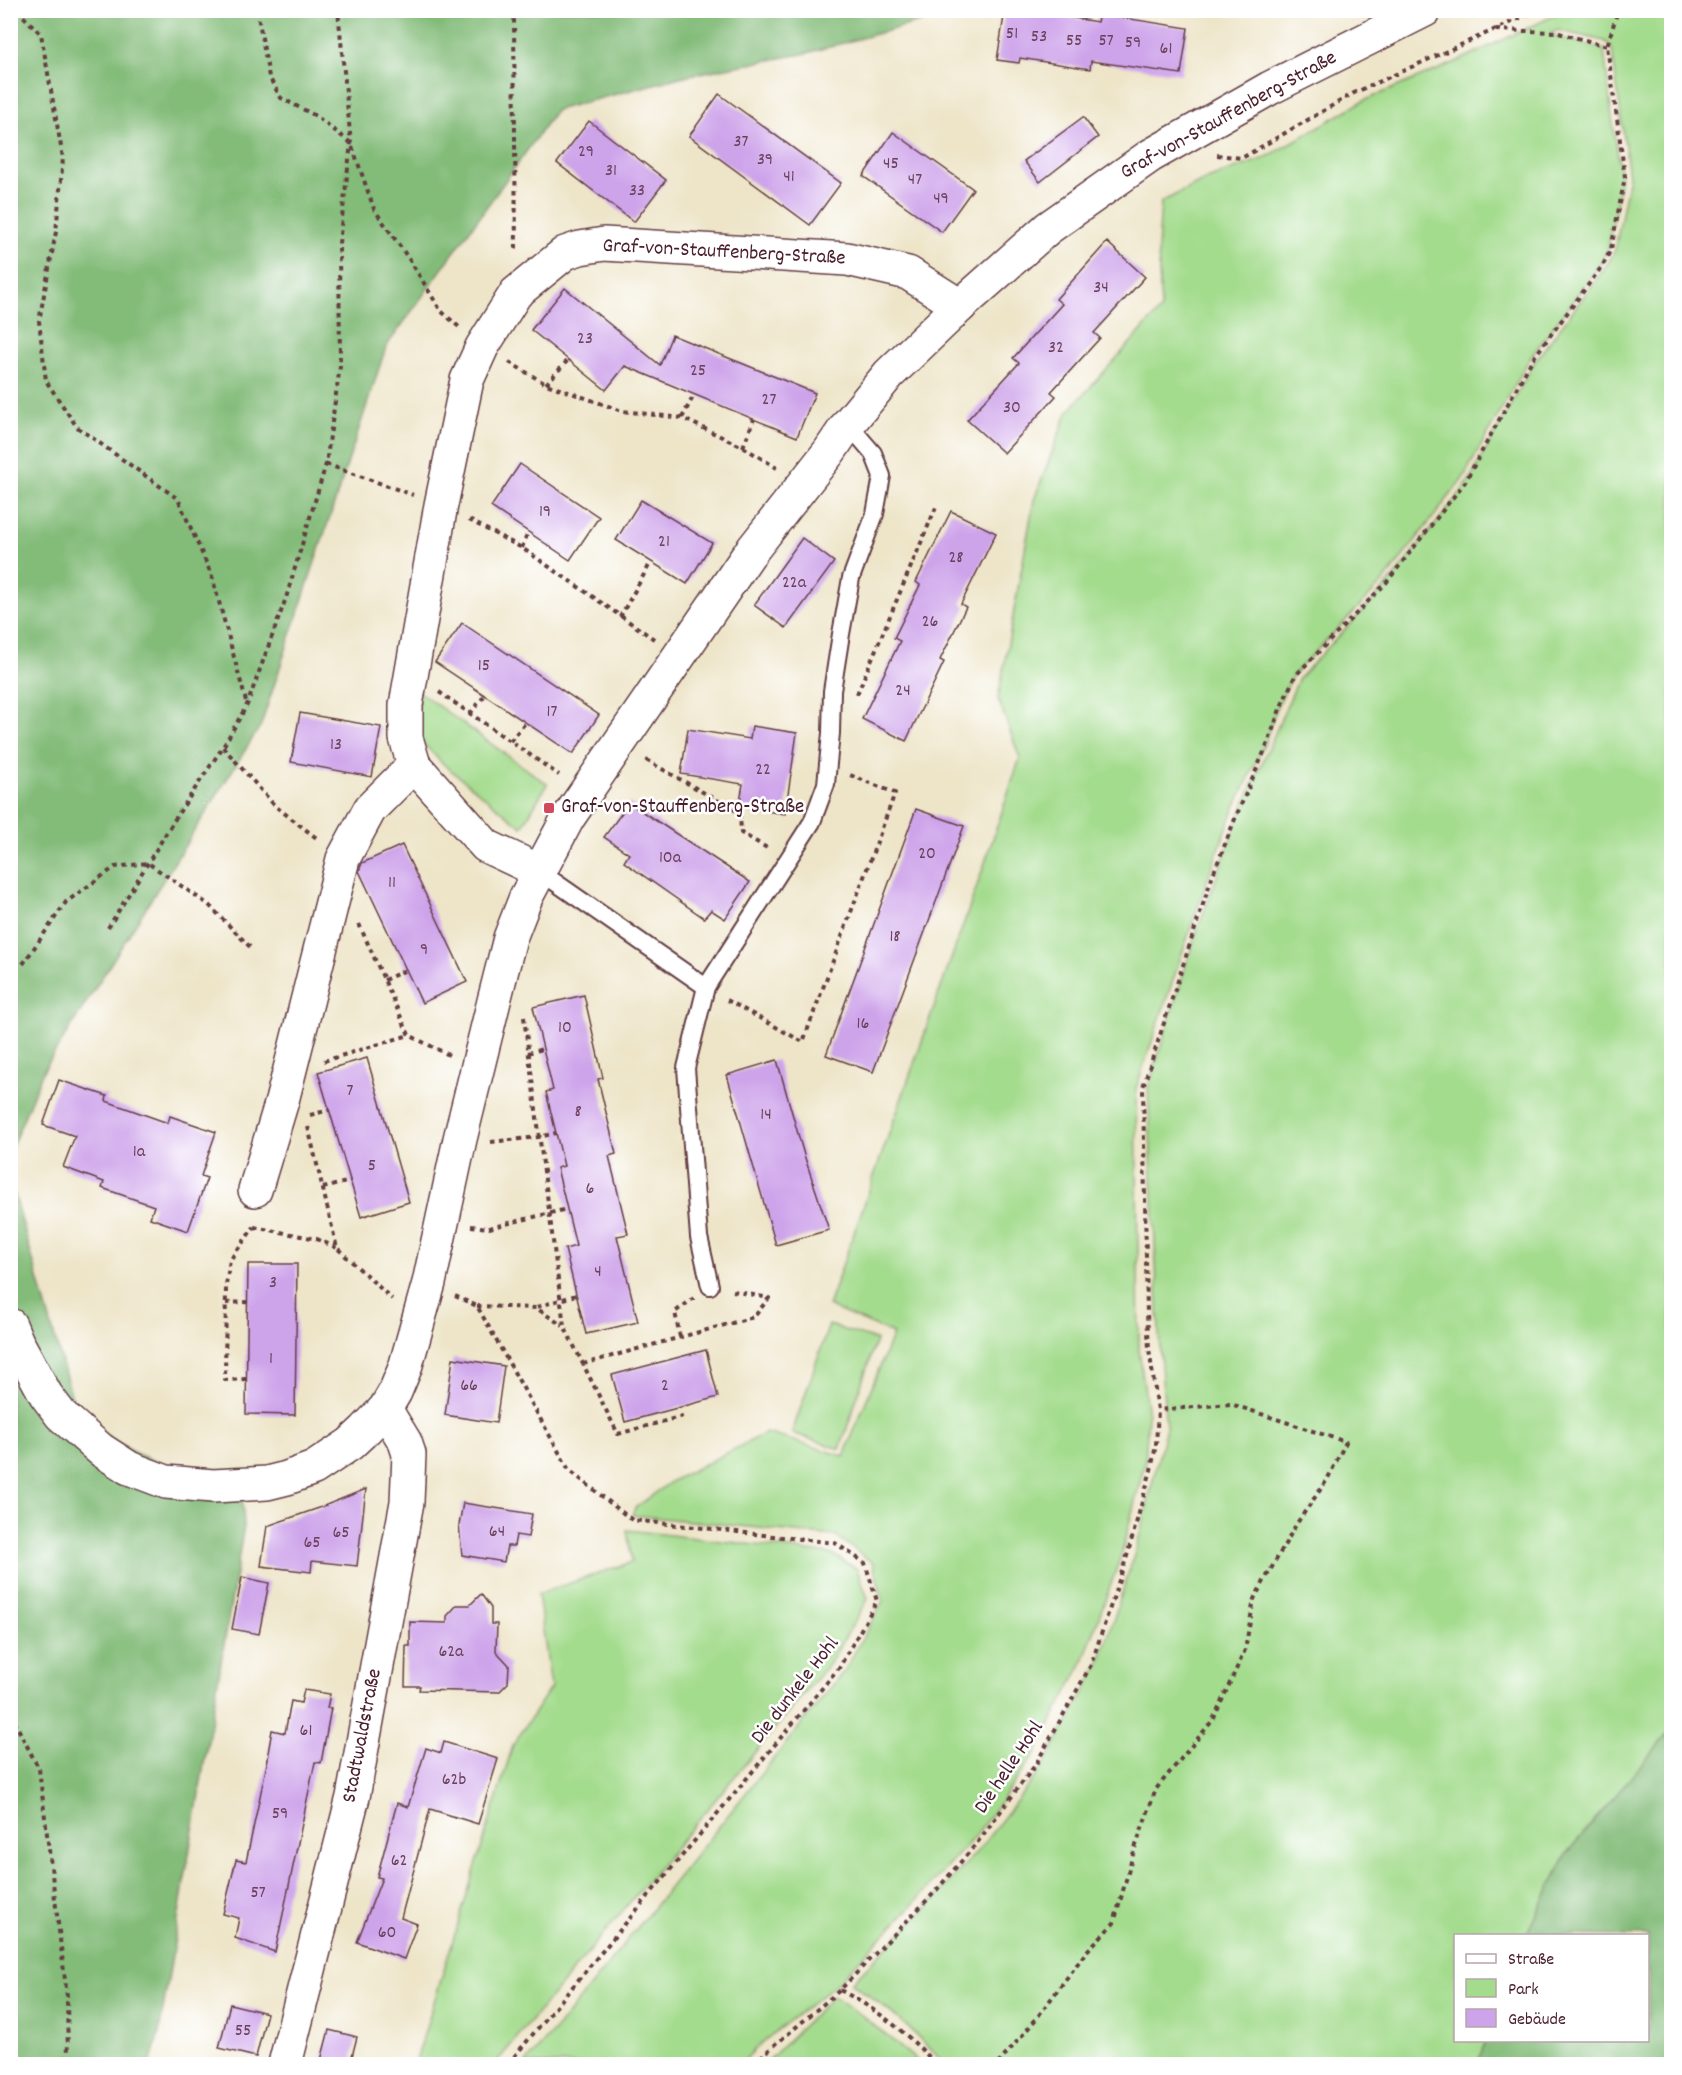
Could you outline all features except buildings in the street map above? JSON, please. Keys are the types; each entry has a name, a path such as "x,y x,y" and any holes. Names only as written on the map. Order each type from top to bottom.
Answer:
{"street":[{"name":"Graf-von-Stauffenberg-Straße","path":"10,1325 46,1395 61,1415 101,1450 129,1468 166,1482 213,1486 267,1483 302,1474 350,1444 385,1409 405,1368 429,1283 460,1139 510,938 526,897 561,830 585,793 749,554 889,374 960,306 1048,228 1165,147 1270,88 1425,10"},
{"name":"Graf-von-Stauffenberg-Straße","path":"539,871 486,846 414,765 406,738 406,705 441,505 467,380 482,347 516,293 565,253 604,244 848,259 908,273 960,306"},
{"path":"255,1190 290,1071 340,869 370,809 414,765"},
{"name":"Stadtwaldstraße","path":"285,2064 353,1797 406,1502 409,1454 405,1442 385,1409"}],"lane":[{"path":"710,1286 699,1237 686,1068 706,987 813,822 826,784 832,691 851,578 875,514 882,476 873,453 848,424"},
{"path":"539,871 706,987"}],"path":[{"path":"17,10 41,34 63,158 56,232 39,321 46,381 77,427 178,499 212,576 247,705"},
{"path":"257,10 269,76 280,98 316,116 351,143 374,209 411,262 441,311 482,347 546,384 622,411 682,418 743,447 778,469"},
{"path":"108,928 223,747 247,705 286,598 326,464 340,366 339,243 351,143 338,10"},
{"path":"513,10 516,293"},
{"path":"1165,147 1242,158 1354,93 1538,10"},
{"path":"1495,30 1555,32 1608,46 1618,10"},
{"name":"Die helle Hohl","path":"754,2064 840,1990 934,1893 977,1843 1036,1764 1091,1665 1127,1556 1156,1445 1158,1410 1149,1349 1143,1087 1212,877 1295,676 1386,583 1465,482 1532,360 1603,266 1611,249 1625,177 1608,46"},
{"path":"546,384 568,360"},
{"path":"682,418 694,394"},
{"path":"743,447 754,419"},
{"path":"326,464 441,505 522,549 653,638"},
{"path":"832,691 852,705 937,505"},
{"path":"522,549 528,532"},
{"path":"620,617 651,562"},
{"path":"412,673 585,793"},
{"path":"470,714 485,695"},
{"path":"510,741 525,722"},
{"path":"618,745 740,813 741,833 788,860"},
{"path":"223,747 275,806 340,869 384,980 409,1035 477,1069"},
{"path":"733,1004 803,1042 895,793 846,774"},
{"path":"24,964 66,902 115,867 148,862 209,905 252,949"},
{"path":"384,980 406,970"},
{"path":"494,1001 523,1012 564,1326 618,1434 683,1416"},
{"path":"290,1071 409,1035"},
{"path":"528,1053 543,1049"},
{"path":"305,1116 329,1110"},
{"path":"308,1126 337,1248"},
{"path":"460,1139 478,1144 539,1137 555,1132"},
{"path":"323,1188 350,1181"},
{"path":"246,1379 225,1380 226,1285 230,1260 254,1227 255,1190"},
{"path":"443,1223 489,1228 567,1209"},
{"path":"254,1227 316,1239 337,1248 417,1322"},
{"path":"429,1283 477,1306 536,1308 576,1295"},
{"path":"583,1364 754,1317 769,1298 710,1286 675,1312 680,1337"},
{"path":"226,1303 248,1302"},
{"name":"Die dunkele Hohl","path":"477,1306 569,1470 632,1520 835,1543 865,1563 877,1601 839,1668 508,2064"},
{"path":"536,1308 564,1326"},
{"path":"998,2064 1036,2019 1087,1951 1114,1923 1134,1851 1156,1789 1213,1720 1245,1650 1254,1599 1297,1523 1328,1480 1346,1442 1231,1404 1158,1410"},
{"path":"10,1713 39,1769 67,1996 68,2064"},
{"path":"840,1990 873,2008 909,2035 936,2064"}],"green space":[{"path":"11,10 959,11 807,53 684,76 556,110 386,347 261,725 43,1071 11,1149"},
{"path":"1564,11 1671,11 1671,1730 1567,1853 1527,1934 1454,1934 1454,2042 1485,2042 1478,2064 945,2064 901,2021 851,1983 929,1905 980,1848 1043,1767 1099,1665 1137,1546 1166,1427 1160,1353 1148,1088 1195,936 1239,816 1299,678 1389,583 1467,484 1535,361 1605,268 1615,250 1629,176 1612,49 1604,41 1557,30 1550,35 1604,49 1621,178 1608,248 1601,263 1530,358 1462,480 1384,581 1293,675 1276,709 1265,743 1233,812 1209,875 1136,1088 1139,1350 1148,1415 1145,1463 1120,1559 1082,1664 1033,1757 976,1835 836,1984 760,2044 741,2064 525,2064 555,2030 845,1670 883,1601 873,1563 836,1536 632,1515 635,1508 672,1481 766,1433 844,1456 893,1334 828,1306 1020,758 998,699 1034,500 1067,413 1161,309 1158,250 1161,202 1207,179 1265,158 1363,101 1454,63"},
{"path":"419,692 547,784 522,827 442,763 417,737"},
{"path":"10,1179 75,1409 109,1437 135,1453 154,1461 191,1470 240,1470 244,1525 159,2033 150,2064 11,2064"},
{"path":"829,1325 876,1340 840,1449 792,1433"},
{"path":"627,1530 832,1554 857,1569 868,1599 831,1661 495,2064 415,2064 513,1745 551,1687 538,1594 632,1562"},
{"path":"1671,1730 1671,2064 1478,2064 1485,2042 1649,2042 1649,1934 1527,1934 1567,1853"},
{"path":"833,1996 860,2014 921,2064 765,2064"}],"place":[{"name":"Graf-von-Stauffenberg-Straße","path":"549,808"}]}
